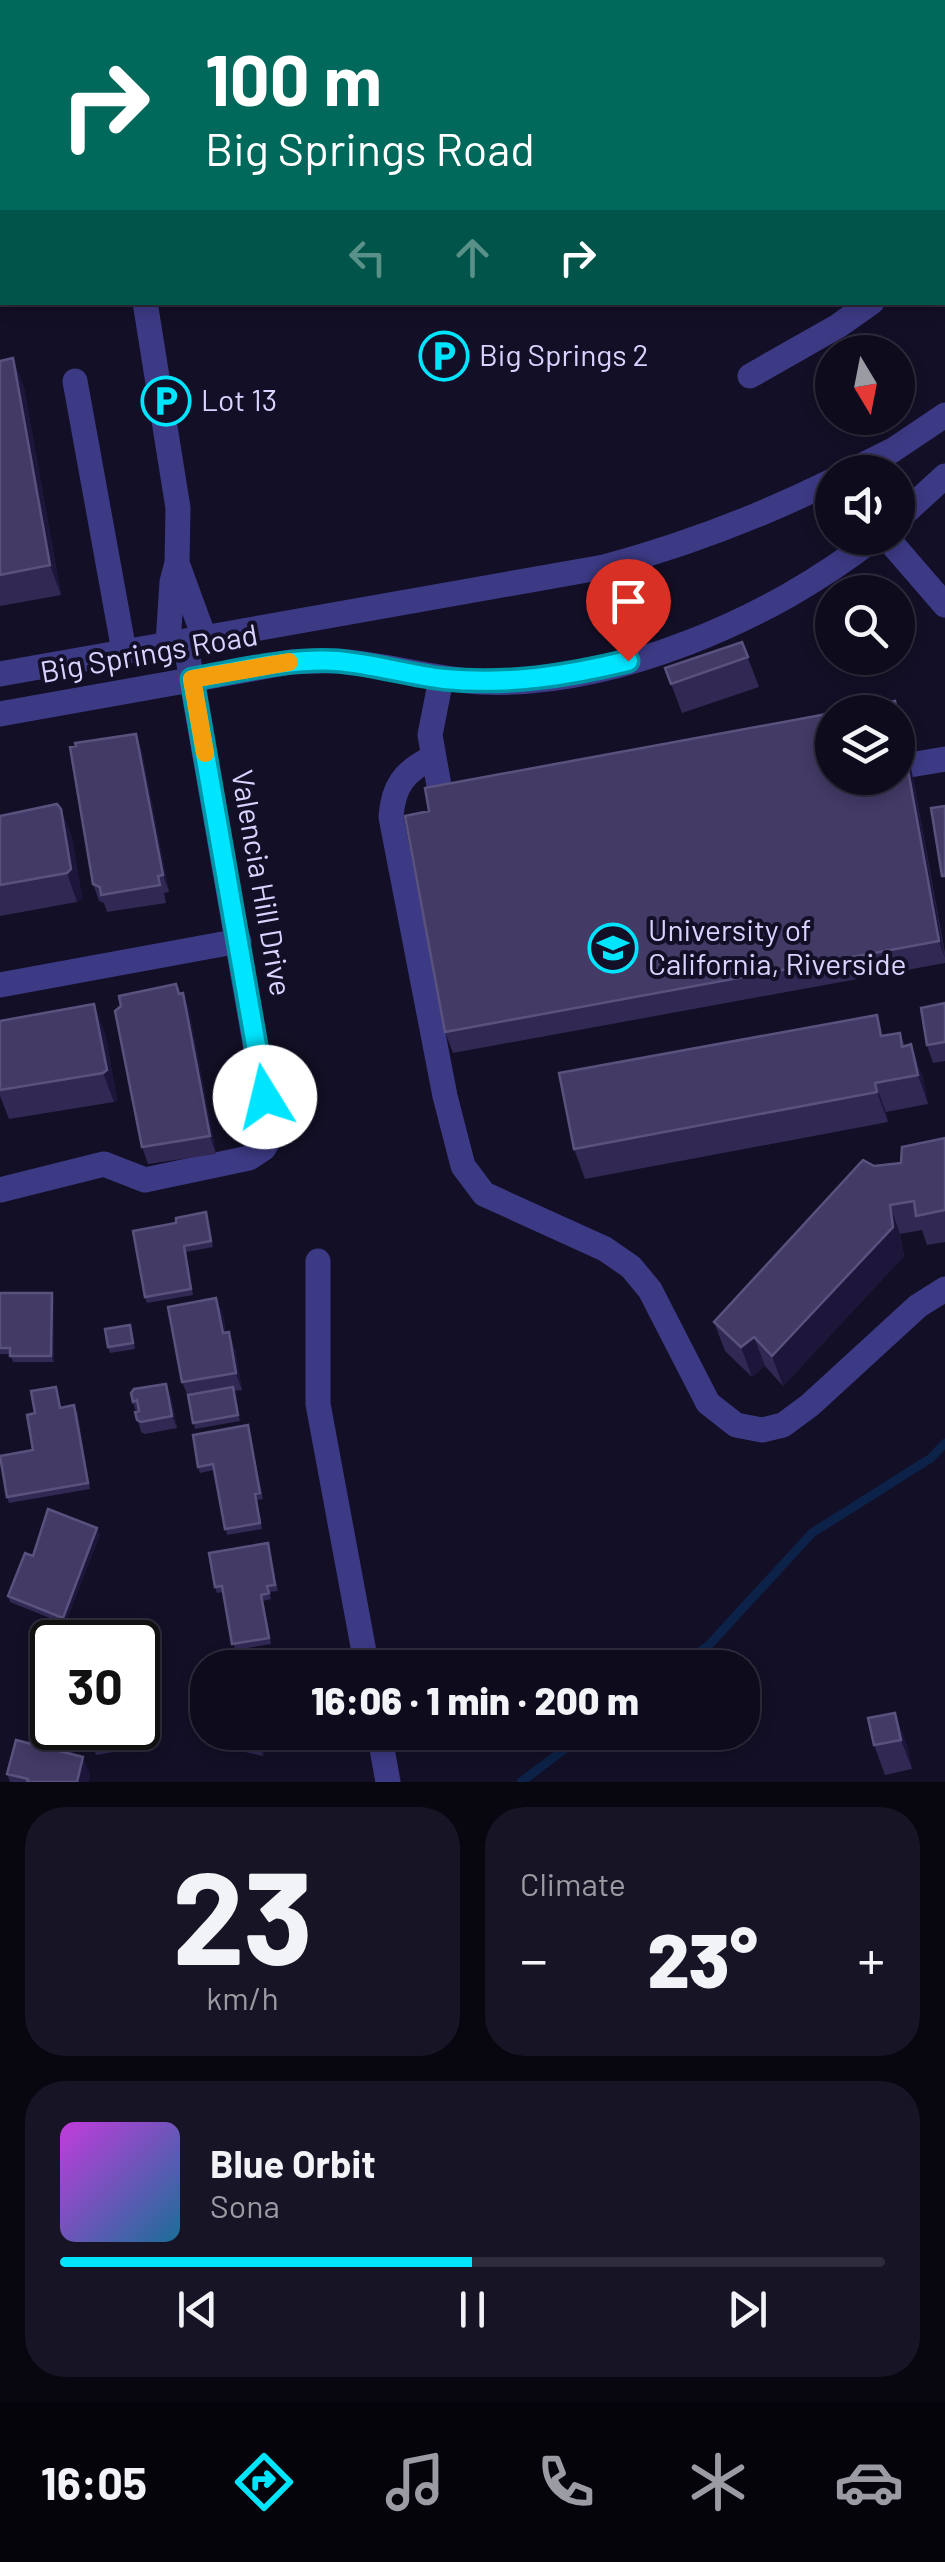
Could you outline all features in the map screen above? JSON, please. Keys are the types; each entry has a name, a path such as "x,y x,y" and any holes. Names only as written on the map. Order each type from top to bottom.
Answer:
{"street":[{"path":"145,305 178,508 177,562 186,640"},
{"path":"750,376 868,305"},
{"path":"76,381 124,652"},
{"path":"883,455 945,415"},
{"path":"915,503 945,476"},
{"name":"Big Springs Road","path":"0,674 604,568 755,517 815,489"},
{"name":"Big Springs Road","path":"0,714 291,662 338,661 441,678 526,680 564,676 628,661 698,638 758,612 847,555"},
{"path":"902,555 945,606"},
{"path":"177,562 172,582 186,640"},
{"name":"Valencia Hill Drive","path":"0,1190 104,1164 145,1180 249,1158 264,1148 271,1136 186,640"},
{"path":"441,678 430,736 443,808"},
{"path":"432,758 403,776 392,796 391,817 445,1096 463,1166 484,1194 606,1249 631,1267 650,1290 708,1403 736,1425 762,1430 783,1424 810,1406 918,1306 945,1288"},
{"path":"915,764 945,759"},
{"path":"0,985 239,940"},
{"path":"318,1260 318,1404 364,1650"},
{"path":"382,1750 388,1782"}],"building":[{"path":"13,358 50,565 0,575 0,361"},
{"path":"742,642 748,657 671,684 665,668"},
{"path":"815,716 815,795 913,795 939,941 445,1032 405,816 429,811 425,788"},
{"path":"136,734 163,875 158,876 160,885 101,895 100,887 93,884 70,747"},
{"path":"57,804 71,869 67,873 0,885 0,816"},
{"path":"945,806 945,876 942,876 931,808"},
{"path":"176,984 179,994 183,993 210,1136 142,1147 115,1011 121,1006 119,996"},
{"path":"945,1003 945,1042 927,1045 921,1008"},
{"path":"94,1004 107,1070 0,1090 0,1021"},
{"path":"877,1015 881,1036 900,1033 902,1047 911,1044 918,1075 875,1083 877,1092 574,1149 559,1073"},
{"path":"945,1138 945,1210 916,1216 914,1201 890,1205 893,1227 772,1356 754,1337 741,1347 714,1322 863,1160 874,1166 901,1163 902,1147"},
{"path":"206,1212 211,1241 184,1246 191,1289 145,1297 133,1231 176,1223 176,1218"},
{"path":"0,1293 52,1293 51,1356 10,1356 10,1348 0,1348"},
{"path":"216,1298 223,1333 229,1332 236,1373 182,1382 168,1307"},
{"path":"130,1325 133,1343 108,1347 105,1329"},
{"path":"166,1384 172,1416 137,1420 137,1400 133,1402 131,1393 134,1389"},
{"path":"56,1387 60,1408 74,1405 88,1483 7,1497 0,1456 33,1450 27,1415 35,1413 31,1391"},
{"path":"233,1387 238,1415 193,1423 188,1395"},
{"path":"248,1425 260,1493 255,1494 260,1523 225,1529 213,1464 198,1467 193,1435"},
{"path":"48,1509 97,1528 63,1618 8,1596 25,1553 33,1556"},
{"path":"268,1543 275,1585 267,1586 269,1593 261,1595 269,1638 232,1644 222,1586 215,1587 209,1553"},
{"path":"895,1713 901,1740 874,1745 868,1718"},
{"path":"16,1740 30,1744 30,1750 55,1750 83,1757 77,1782 27,1782 28,1779 7,1774"}],"waterway":[{"path":"703,1650 812,1533 931,1458 945,1443"},
{"path":"521,1782 563,1750"}],"slow traffic":[{"path":"205,753 192,679 289,662"}],"place":[{"name":"Big Springs 2","path":"444,356"},
{"name":"Lot 13","path":"166,401"},
{"name":"University of California, Riverside","path":"613,948"}],"route":[{"path":"265,1097 192,679 291,662 338,661 484,682 564,676 628,661"}]}
